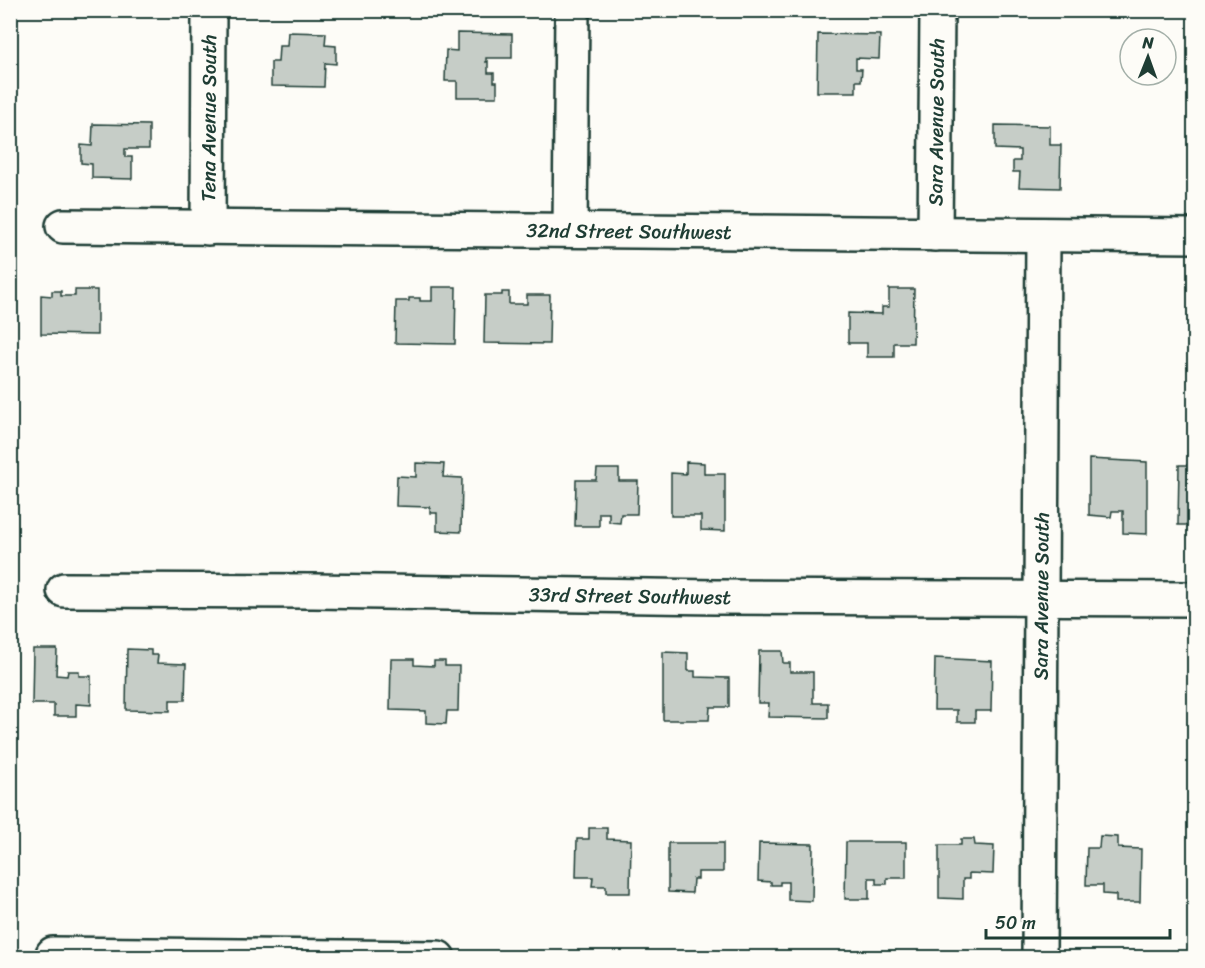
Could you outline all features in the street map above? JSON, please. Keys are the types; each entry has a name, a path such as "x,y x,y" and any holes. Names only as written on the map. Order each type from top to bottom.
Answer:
{"street":[{"name":"Tena Avenue South","path":"208,228 209,10"},
{"path":"570,230 572,10"},
{"name":"Sara Avenue South","path":"935,234 937,10"},
{"name":"32nd Street Southwest","path":"63,226 1194,236"},
{"name":"Sara Avenue South","path":"1039,957 1043,235"},
{"name":"33rd Street Southwest","path":"64,590 716,597 1194,599"},
{"path":"53,954 438,957"}],"building":[{"path":"288,32 326,33 325,45 336,46 336,64 325,63 324,87 271,86 271,62 278,62 279,46 287,46"},
{"path":"457,33 512,34 512,58 486,58 488,73 494,73 494,82 497,82 497,97 457,97 457,81 445,81 446,50 457,51"},
{"path":"818,34 880,35 879,59 856,58 856,69 862,69 861,81 856,81 856,92 817,92"},
{"path":"93,124 149,125 149,149 125,149 125,157 132,157 132,179 92,178 92,164 81,163 81,145 92,146"},
{"path":"995,125 1050,126 1050,145 1061,145 1060,188 1019,187 1020,172 1013,172 1013,161 1020,161 1020,150 995,149"},
{"path":"432,287 456,287 455,344 395,343 396,301 420,298 420,301 432,301"},
{"path":"889,289 914,289 913,343 894,343 894,357 867,357 867,343 848,343 848,313 882,314 882,307 889,307"},
{"path":"75,290 97,290 97,335 41,334 41,295 52,296 52,291 61,291 61,296 75,296"},
{"path":"502,292 509,292 509,304 527,304 527,295 550,295 549,344 484,343 485,295 502,295"},
{"path":"1089,459 1147,462 1147,534 1123,533 1123,511 1112,511 1111,517 1089,515"},
{"path":"686,462 704,463 704,474 725,474 725,531 701,530 701,516 671,516 671,473 686,474"},
{"path":"416,463 444,464 443,477 462,478 461,532 437,531 437,513 430,513 430,507 396,506 397,476 416,477"},
{"path":"1179,465 1194,465 1194,525 1178,525"},
{"path":"597,469 619,469 619,481 638,481 637,514 621,514 620,523 609,522 609,513 599,513 599,526 575,526 576,480 596,480"},
{"path":"33,649 57,649 56,675 67,676 68,671 79,671 79,676 91,676 91,705 76,704 76,716 54,716 54,704 32,704"},
{"path":"127,649 151,650 151,655 158,655 157,663 186,664 185,700 170,700 170,711 126,710"},
{"path":"759,651 782,651 783,663 790,663 790,672 813,672 813,703 828,703 828,718 768,717 769,703 758,703"},
{"path":"663,652 688,653 688,671 695,671 695,677 729,678 729,707 710,707 709,720 663,720"},
{"path":"935,658 992,661 991,711 975,711 975,722 957,722 957,710 934,710"},
{"path":"391,659 414,659 414,665 434,666 434,661 445,661 445,666 459,666 458,711 447,711 446,724 426,723 426,711 390,710"},
{"path":"589,828 607,828 607,839 631,840 630,893 606,893 606,886 592,886 593,877 576,877 577,839 589,839"},
{"path":"1100,836 1118,837 1118,848 1141,849 1140,902 1116,902 1116,895 1103,894 1103,885 1086,885 1087,848 1099,848"},
{"path":"961,839 974,839 975,845 994,846 993,874 969,873 969,879 963,879 963,899 939,898 939,845 961,845"},
{"path":"846,842 906,842 906,878 887,878 887,884 876,884 876,878 869,878 869,899 845,899"},
{"path":"668,843 723,843 723,872 698,872 698,879 693,879 692,893 668,892"},
{"path":"759,843 813,844 812,901 788,900 788,882 771,885 771,882 758,881"}]}
